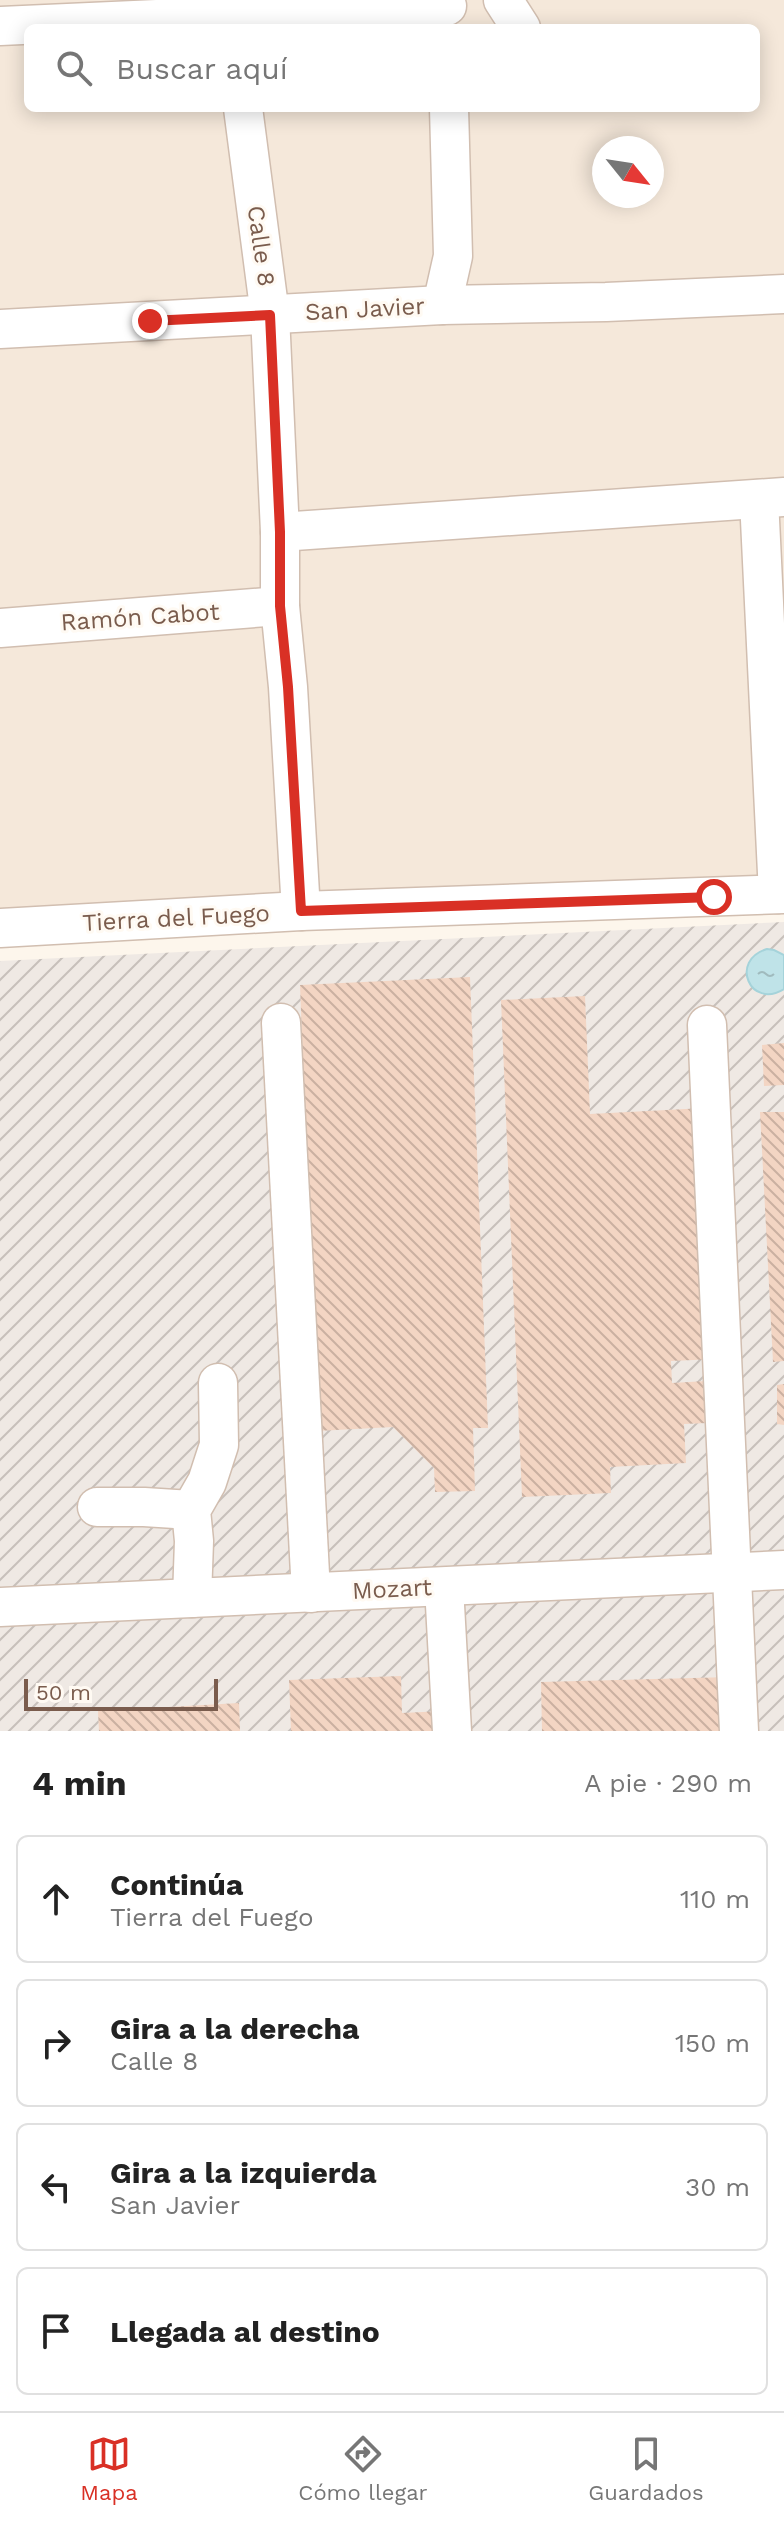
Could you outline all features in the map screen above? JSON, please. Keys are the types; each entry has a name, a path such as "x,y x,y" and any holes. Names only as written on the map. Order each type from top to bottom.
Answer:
{"street":[{"path":"503,0 518,24"},
{"path":"38,24 231,14 447,11"},
{"path":"0,26 24,25"},
{"name":"Calle 8","path":"244,112 270,315 280,532 280,606 288,687 301,911"},
{"path":"442,305 453,256 449,112"},
{"name":"San Javier","path":"0,329 442,305 784,294"},
{"path":"280,532 772,498 781,894"},
{"name":"Ramón Cabot","path":"0,628 280,606"},
{"name":"Tierra del Fuego","path":"0,928 301,911 781,894"},
{"path":"281,1023 311,1593"},
{"path":"707,1025 739,1731"},
{"path":"192,1598 194,1541 191,1510 207,1482 219,1445 218,1383"},
{"path":"97,1507 191,1510"},
{"name":"Mozart","path":"0,1607 784,1570"},
{"path":"444,1587 452,1731"}],"shaded area":[{"path":"0,0 784,0 784,894 0,934"},
{"path":"784,922 784,1731 0,1731 0,961"}],"water":[{"path":"767,949 784,955 784,989 772,994 754,988 748,981 747,972 755,955"}],"building":[{"path":"470,977 488,1428 473,1428 475,1491 435,1492 434,1468 393,1427 317,1431 300,985"},
{"path":"585,996 590,1114 705,1108 716,1359 671,1361 672,1383 706,1381 708,1423 684,1424 686,1463 610,1467 611,1493 522,1497 501,1000"},
{"path":"784,1043 784,1085 764,1086 762,1045"},
{"path":"760,1112 784,1112 784,1361 773,1362"},
{"path":"784,1384 784,1425 777,1424 777,1385"},
{"path":"401,1676 402,1713 444,1711 445,1731 291,1731 289,1680"},
{"path":"731,1677 732,1731 542,1731 541,1682"},
{"path":"239,1703 240,1731 99,1731 98,1711"}],"route":[{"path":"150,321 270,315 280,532 280,606 288,687 301,911 714,897"}]}
